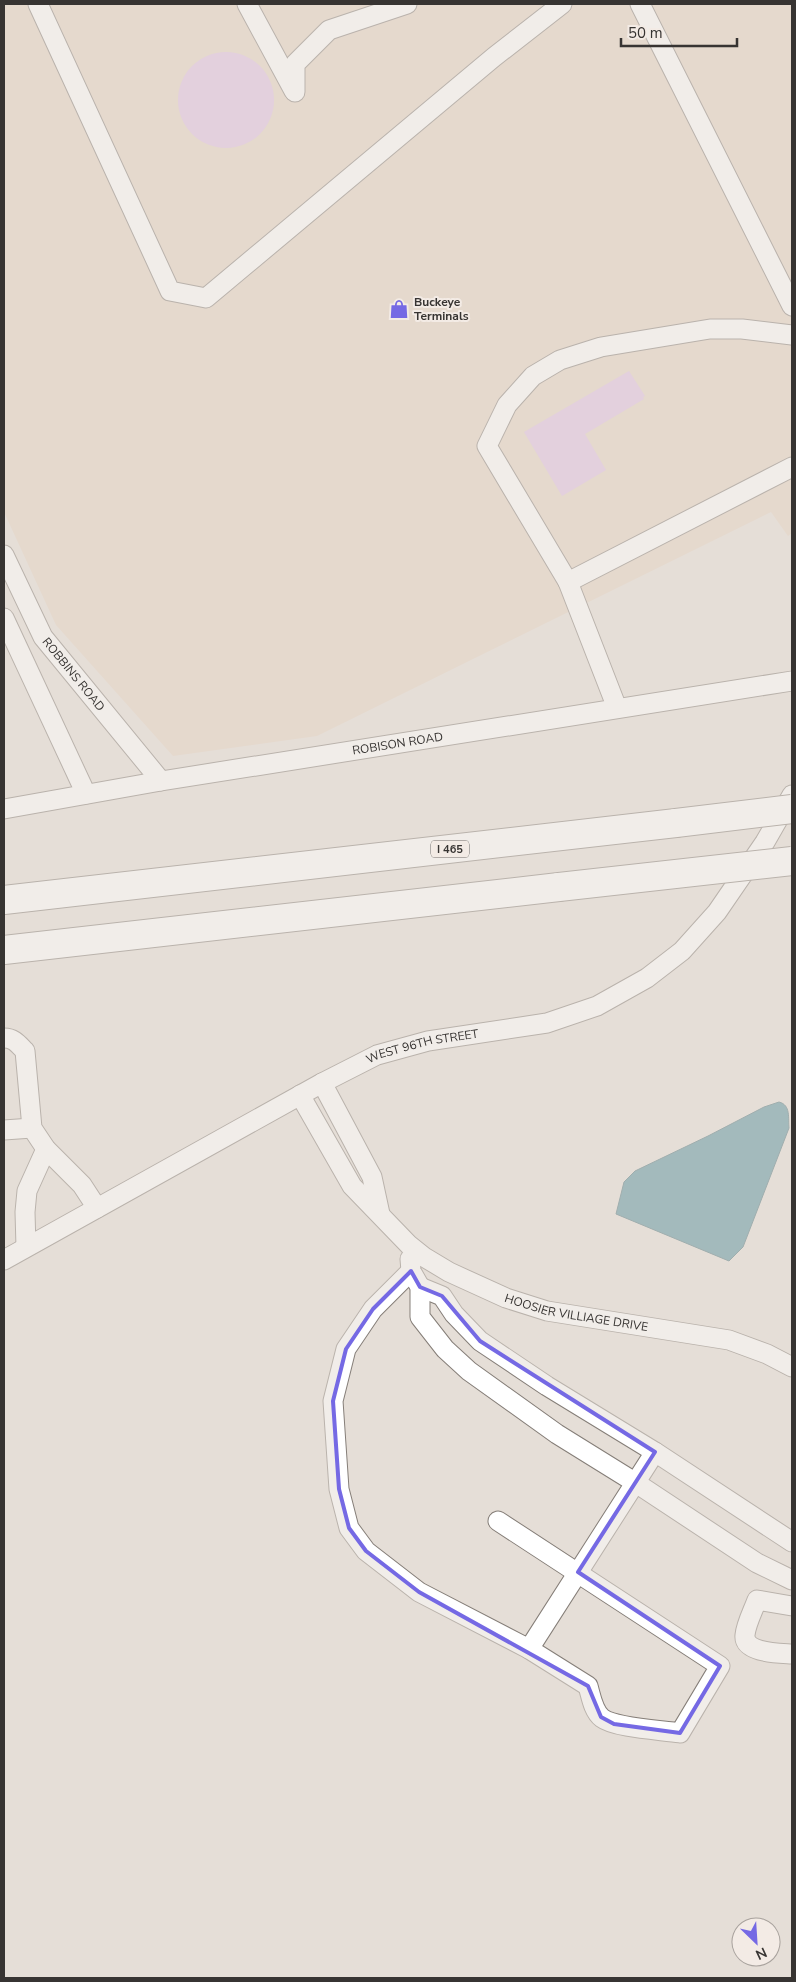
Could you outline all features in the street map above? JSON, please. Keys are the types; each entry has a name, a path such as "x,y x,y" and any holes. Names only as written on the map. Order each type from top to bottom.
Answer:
{"highway":[{"name":"I 465","path":"4,900 792,809"},
{"path":"4,950 792,861"}],"street":[{"path":"38,4 170,292 206,298 486,63 562,4"},
{"path":"247,4 295,92 296,64 329,30 407,4"},
{"path":"640,4 792,306"},
{"path":"617,708 568,582 487,446 507,404 533,376 560,360 601,347 710,329 742,329 792,334"},
{"path":"568,582 792,467"},
{"name":"ROBBINS ROAD","path":"4,555 44,637 161,780"},
{"path":"4,618 86,794"},
{"name":"ROBISON ROAD","path":"4,809 161,780 792,681"},
{"name":"WEST 96TH STREET","path":"4,1260 300,1095 377,1056 428,1041 547,1023 597,1006 647,978 682,951 717,912 766,842 792,795"},
{"path":"4,1038 10,1038 17,1042 25,1051 32,1128 46,1149 82,1185 97,1208"},
{"path":"322,1083 372,1177 380,1215"},
{"name":"HOOSIER VILLIAGE DRIVE","path":"300,1095 352,1186 409,1245 424,1257 476,1285 527,1305 561,1314 729,1340 767,1354 792,1366"},
{"path":"4,1130 32,1128"},
{"path":"26,1247 25,1212 27,1191 46,1149"},
{"path":"409,1245 411,1271 420,1287 420,1317 445,1349 469,1370 557,1434 636,1483 757,1563 792,1580"},
{"path":"411,1271 373,1309 346,1349 333,1401 339,1489 348,1528 366,1551 419,1592 529,1649 588,1686 594,1706 601,1718 614,1724 680,1733 720,1666 498,1520"},
{"path":"420,1287 442,1296 454,1314 480,1341 547,1386 655,1452 792,1542"},
{"path":"529,1649 655,1452"},
{"path":"792,1606 757,1600 744,1635 747,1644 753,1649 792,1654"}],"highlighted area":[{"path":"411,1271 420,1287 442,1296 480,1341 655,1452 578,1572 720,1666 680,1733 614,1724 601,1717 588,1686 419,1592 366,1551 349,1528 339,1489 333,1401 346,1349 373,1309"}],"shaded area":[{"path":"4,4 792,4 792,533 788,536 771,512 317,736 173,756 56,625 4,512"}],"water":[{"path":"779,1102 787,1109 789,1128 743,1247 729,1261 616,1214 624,1182 635,1171 764,1107"}],"building":[{"path":"226,52 244,56 260,66 270,82 274,100 270,118 260,134 244,144 226,148 208,144 192,134 182,118 178,100 182,82 192,66 208,56"},
{"path":"629,371 645,396 643,397 644,399 585,434 606,470 562,496 524,432"}],"place":[{"name":"Buckeye Terminals","path":"399,309"}]}
